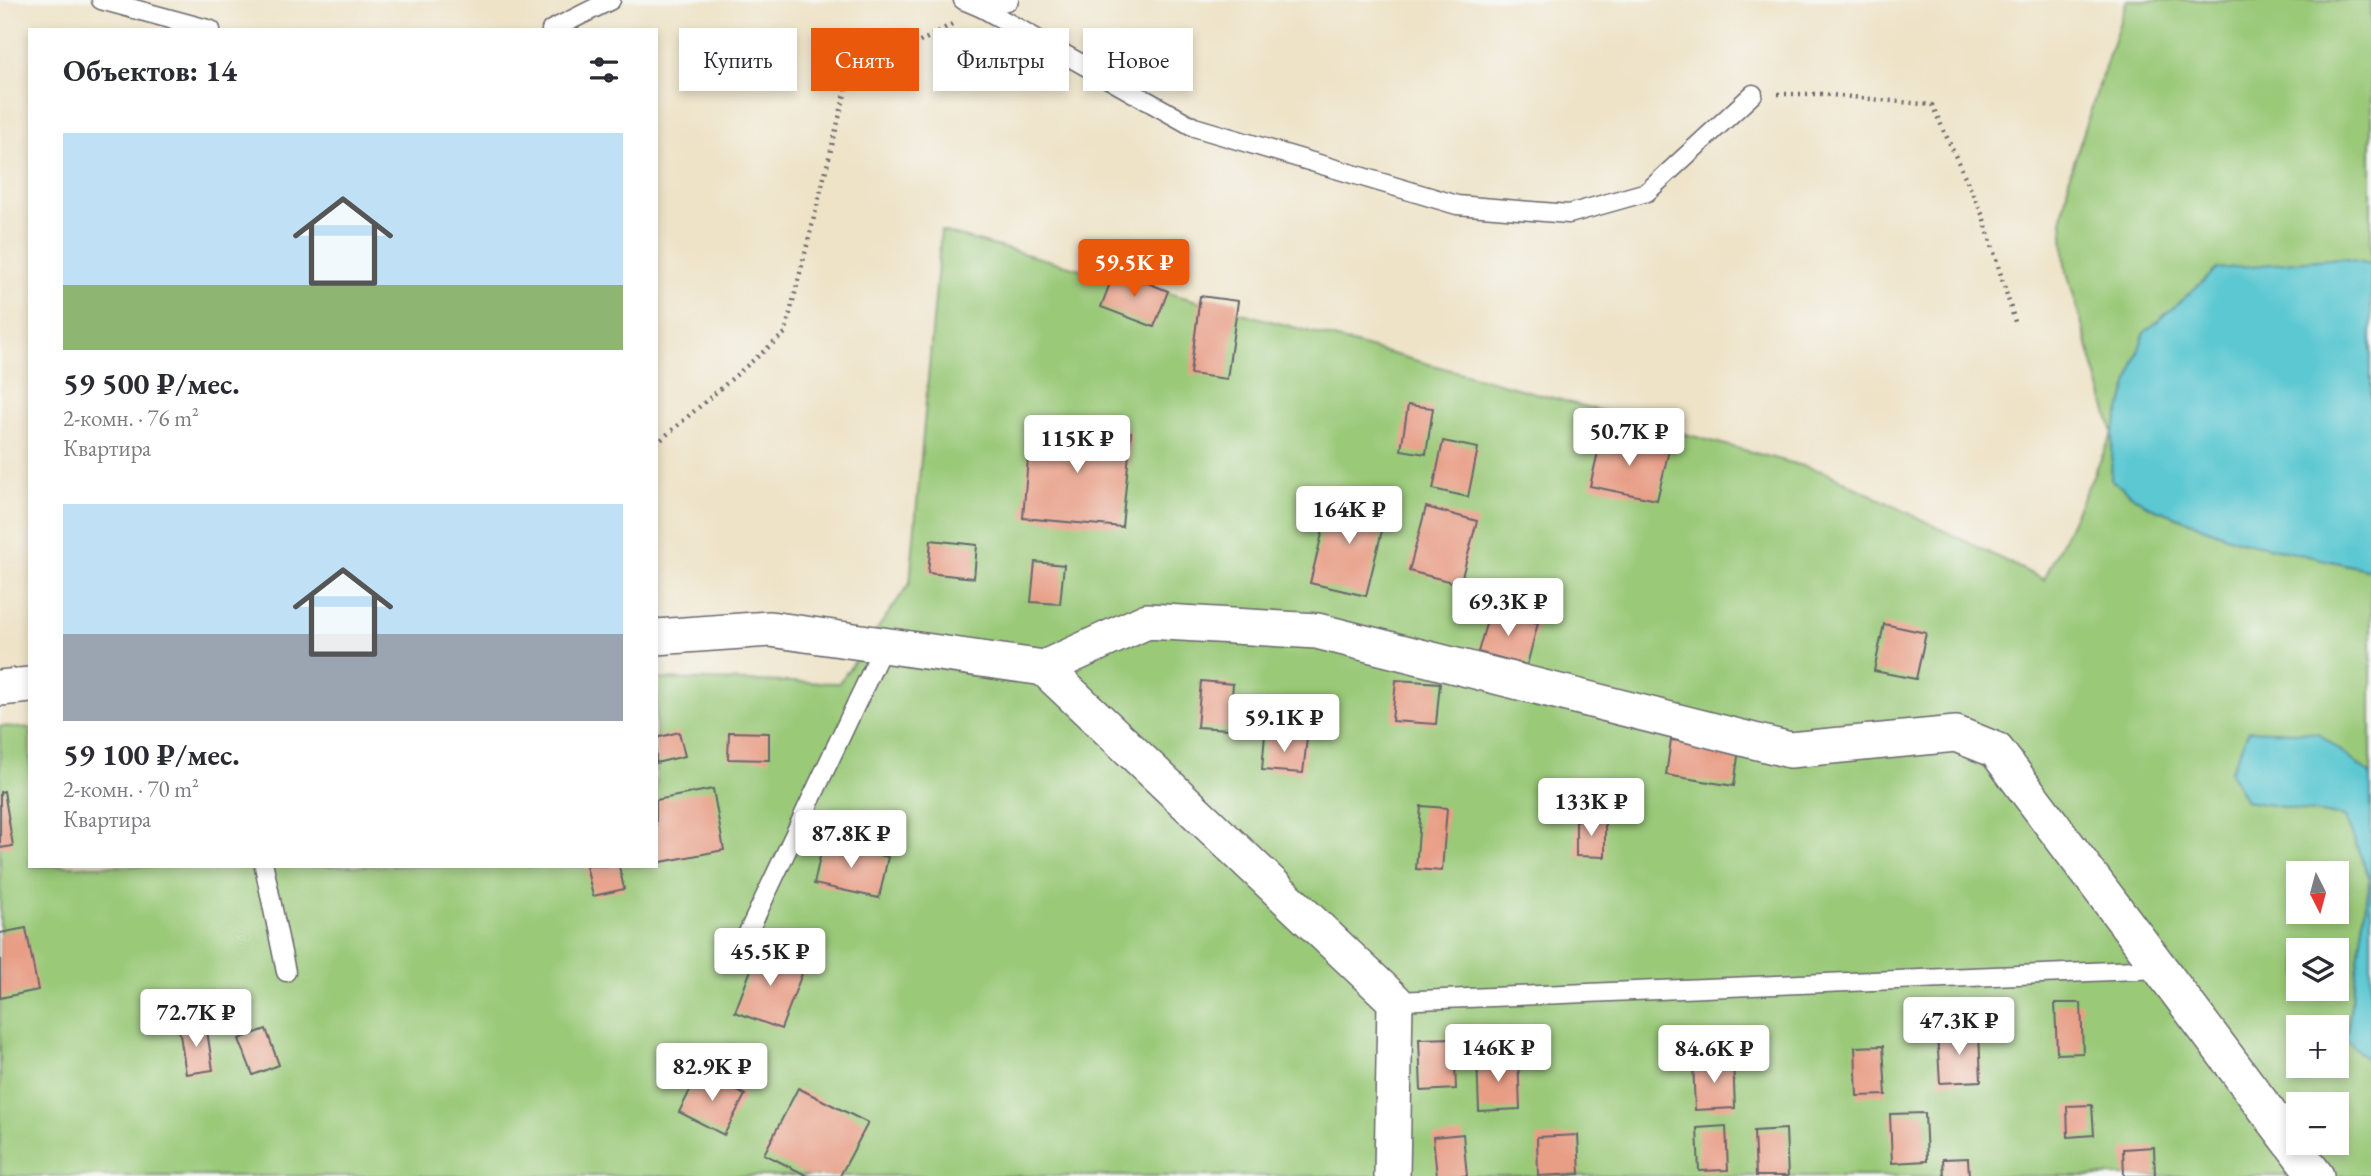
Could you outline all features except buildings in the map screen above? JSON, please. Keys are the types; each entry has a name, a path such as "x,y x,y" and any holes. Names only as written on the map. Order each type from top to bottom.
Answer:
{"street":[{"path":"658,637 770,629 1044,668 1147,621 1317,631 1790,750 1956,734 1996,750 2316,1176"},
{"path":"1044,668 1395,1002 1392,1176"},
{"path":"0,688 28,685"}],"lane":[{"path":"101,0 204,28"},
{"path":"555,28 611,0"},
{"path":"963,0 982,8 1194,127 1457,205 1569,214 1647,192 1752,94"},
{"path":"982,8 1009,0"},
{"path":"736,958 884,645"},
{"path":"264,868 286,972"},
{"path":"1395,1002 2160,969"}],"path":[{"path":"658,442 785,333 848,82 982,8"},
{"path":"1752,94 1821,94 1932,105 1983,216 2016,326"}],"green space":[{"path":"2127,0 2371,0 2371,264 2340,258 2113,433 2065,265 2062,218 2070,174"},
{"path":"941,231 1825,472 2044,580 2113,433 2111,480 2148,506 2237,540 2371,570 2371,775 2247,801 2345,817 2370,878 2349,1019 2349,1015 2286,1015 2286,1078 2349,1078 2349,1042 2371,1064 2371,1176 0,1176 0,726 28,728 28,868 658,868 658,679 839,683 910,583"}],"water":[{"path":"2340,258 2371,264 2371,570 2237,540 2148,506 2111,480 2113,433 2144,333 2217,269"},
{"path":"2249,730 2318,733 2371,775 2371,1064 2349,1042 2349,1019 2370,879 2345,817 2246,801 2230,772"}]}
